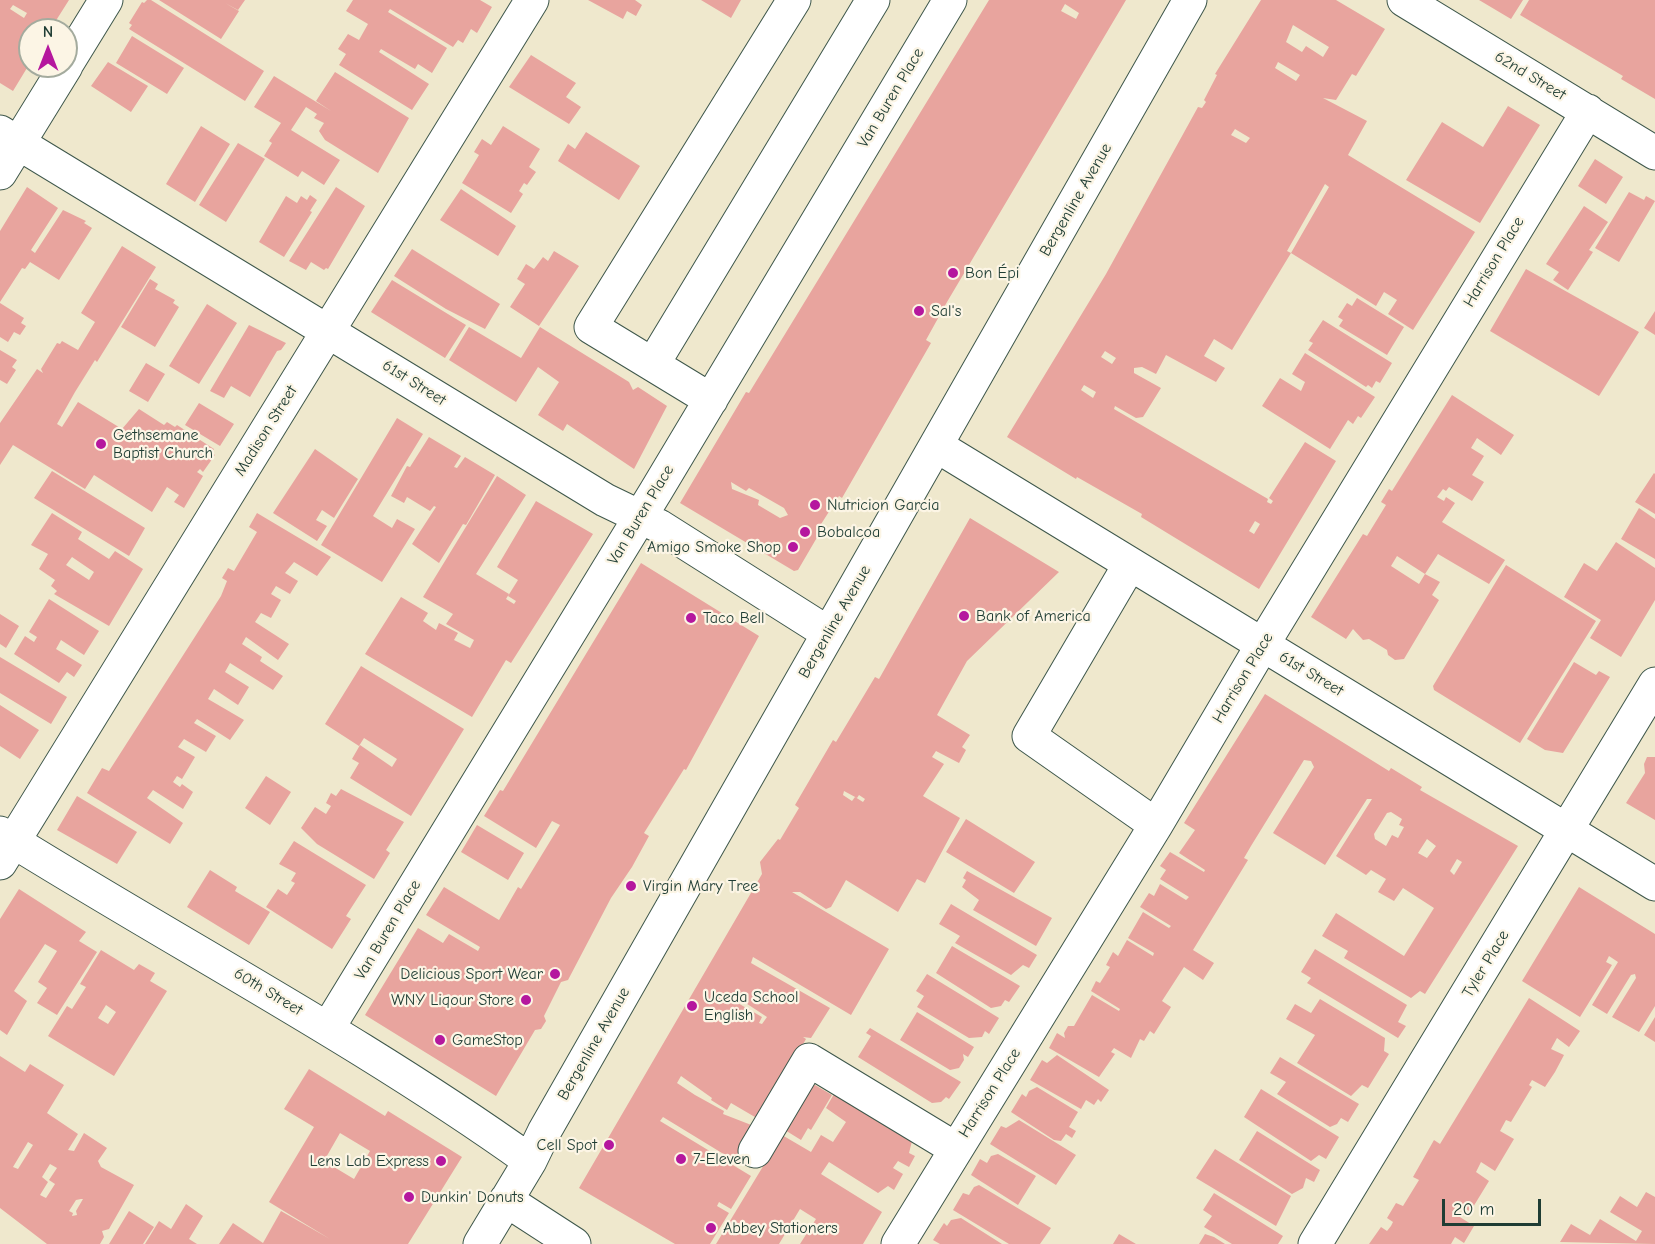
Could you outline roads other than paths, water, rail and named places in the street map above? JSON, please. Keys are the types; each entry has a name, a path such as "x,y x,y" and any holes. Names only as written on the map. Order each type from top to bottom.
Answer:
{"street":[{"path":"78,46 106,0"},
{"name":"Madison Street","path":"4,845 328,331 532,0"},
{"path":"711,400 591,327 794,0"},
{"path":"653,364 873,0"},
{"name":"Van Buren Place","path":"328,1028 711,400 950,0"},
{"name":"Bergenline Avenue","path":"480,1244 530,1161 544,1132 1190,0"},
{"name":"62nd Street","path":"1404,0 1655,153"},
{"path":"0,173 9,138 56,78"},
{"name":"Harrison Place","path":"898,1244 1156,825 1263,644 1588,111"},
{"name":"61st Street","path":"9,138 605,500 659,526 828,633"},
{"name":"61st Street","path":"937,446 1655,884"},
{"path":"1130,564 1029,736 1156,825"},
{"name":"Tyler Place","path":"1315,1244 1655,684"},
{"name":"60th Street","path":"4,845 328,1028 484,1128 530,1161"},
{"path":"755,1151 809,1060 956,1149"},
{"path":"507,1200 574,1244"}],"place":[{"name":"Bon Épi","path":"953,273"},
{"name":"Sal's","path":"919,311"},
{"name":"Gethsemane Baptist Church","path":"101,444"},
{"name":"Nutricion Garcia","path":"815,505"},
{"name":"Bobalcoa","path":"805,532"},
{"name":"Amigo Smoke Shop","path":"793,547"},
{"name":"Bank of America","path":"964,616"},
{"name":"Taco Bell","path":"691,618"},
{"name":"Virgin Mary Tree","path":"631,886"},
{"name":"Delicious Sport Wear","path":"555,974"},
{"name":"WNY Liqour Store","path":"526,1000"},
{"name":"Uceda School English","path":"692,1006"},
{"name":"GameStop","path":"440,1040"},
{"name":"Cell Spot","path":"609,1145"},
{"name":"7-Eleven","path":"681,1159"},
{"name":"Lens Lab Express","path":"441,1161"},
{"name":"Dunkin' Donuts","path":"409,1197"},
{"name":"Abbey Stationers","path":"711,1228"}]}
